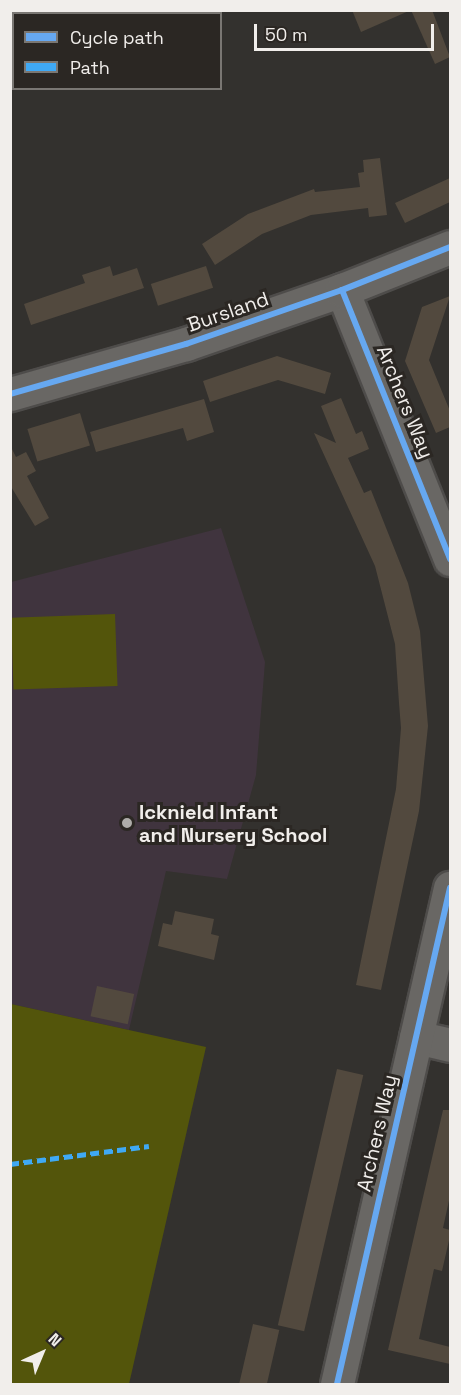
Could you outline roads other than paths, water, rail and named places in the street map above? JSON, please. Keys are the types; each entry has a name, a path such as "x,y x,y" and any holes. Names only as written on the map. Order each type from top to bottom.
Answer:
{"street":[{"name":"Bursland","path":"10,394 186,344 342,290 450,247"},
{"name":"Archers Way","path":"342,290 450,559"},
{"name":"Archers Way","path":"339,1384 450,888"},
{"path":"416,1037 450,1045"}],"place":[{"name":"Icknield Infant and Nursery School","path":"127,823"}]}
